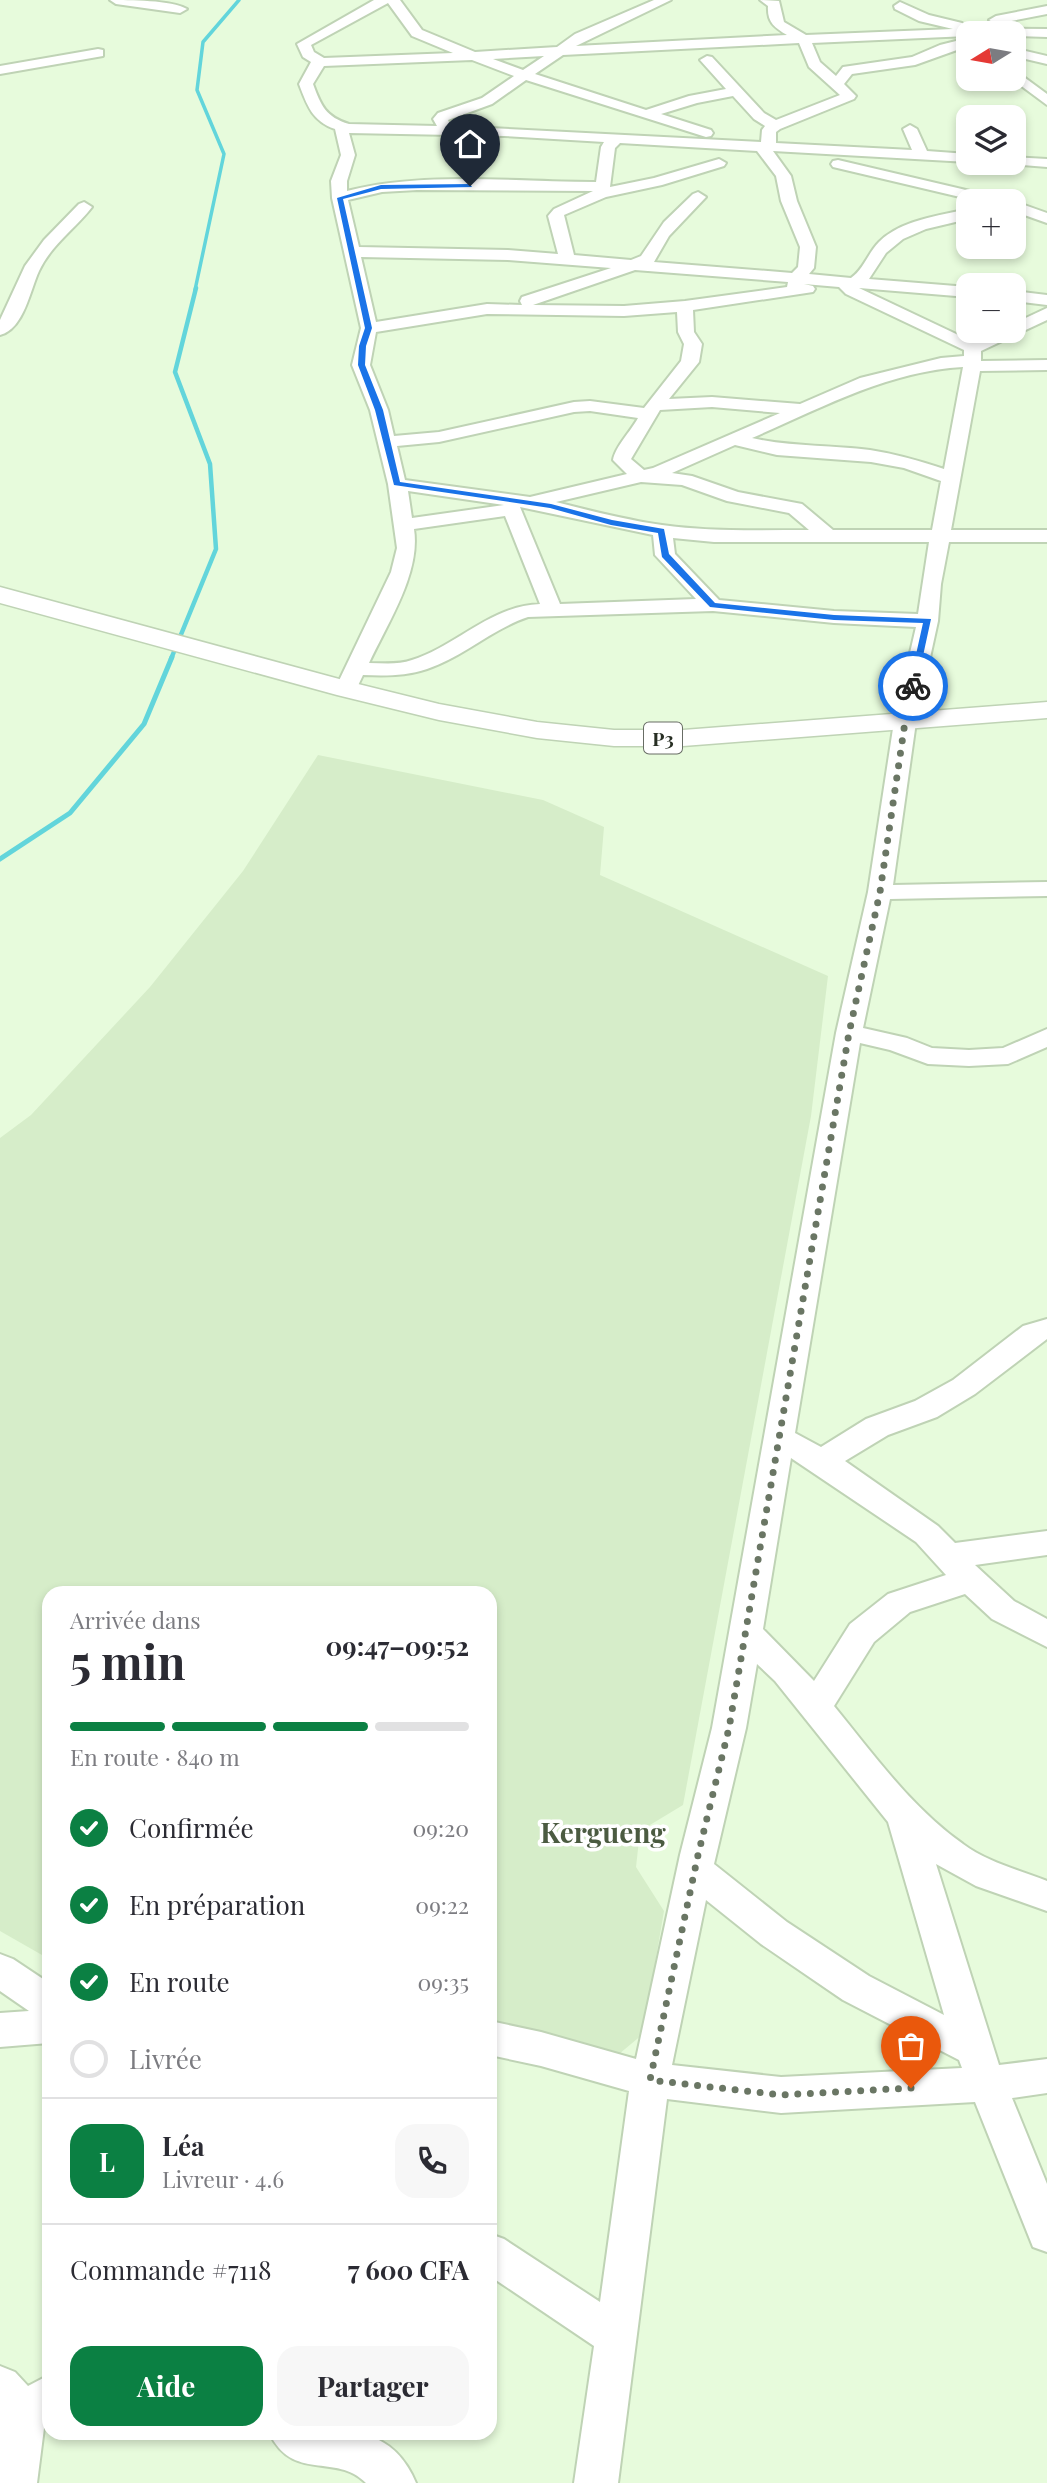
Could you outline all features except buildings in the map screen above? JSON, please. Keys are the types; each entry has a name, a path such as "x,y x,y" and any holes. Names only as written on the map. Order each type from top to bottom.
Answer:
{"main road":[{"name":"P3","path":"0,595 286,674 352,679 439,712 537,730 614,738 720,736 1047,710"}],"street":[{"path":"116,0 180,9"},
{"path":"321,62 308,54 304,44 384,0"},
{"path":"393,0 411,21 417,33 525,76 759,146 956,192"},
{"path":"447,131 440,119 443,116 479,106 580,37 651,19 665,0"},
{"path":"759,146 769,130 775,126 849,96 810,60 804,39 779,25 774,18 774,4 766,0"},
{"path":"885,36 901,3 924,18 956,25"},
{"path":"991,21 1047,9"},
{"path":"651,19 680,43"},
{"path":"956,33 680,43 476,56 321,62 314,66 306,84 318,116 329,123 346,128 616,138 956,157"},
{"path":"1026,33 1047,33"},
{"path":"837,84 848,70 915,61 956,45"},
{"path":"0,69 98,53"},
{"path":"1026,55 1047,60"},
{"path":"707,60 759,116 775,126"},
{"path":"1026,83 1047,100"},
{"path":"647,114 694,99 736,91"},
{"path":"346,128 341,134 347,145 348,155 339,181 340,198 369,328 363,346 362,365 379,410 384,442 397,484 407,548 401,572 352,679"},
{"path":"910,129 922,156"},
{"path":"602,190 608,147 616,138"},
{"path":"369,328 444,314 513,308 624,311 685,306 797,283 806,268 808,247 789,201 783,176 759,146"},
{"path":"1026,162 1047,163"},
{"path":"340,198 381,187 417,185 602,190 657,183 719,163"},
{"path":"567,258 556,216 602,190"},
{"path":"513,308 648,259 660,236 698,197"},
{"path":"1026,200 1036,197"},
{"path":"0,330 9,323 19,307 24,282 38,257 84,207"},
{"path":"1026,209 1047,218"},
{"path":"956,218 899,236 880,250 872,267 854,284 852,291 972,358"},
{"path":"354,252 567,258 638,263 797,283 956,291"},
{"path":"1026,298 1047,300"},
{"path":"685,306 686,332 693,344 690,362 652,410 622,457 640,476 685,480 734,497 795,508 828,536"},
{"path":"1026,324 1047,313"},
{"path":"604,2479 615,2336 650,2080 698,1855 729,1728 849,1033 880,892 905,722 928,621 972,358 995,343"},
{"path":"404,525 526,505 640,476 688,461 731,439 887,376 972,358 1047,365"},
{"path":"384,442 439,437 574,407 652,410 712,402 804,410"},
{"path":"731,439 777,449 870,456 908,463 952,478"},
{"path":"397,484 662,531 714,536 1047,536"},
{"path":"526,505 552,610"},
{"path":"662,531 665,555 713,606"},
{"path":"352,679 426,662 500,620 526,611 713,606 834,617 928,621"},
{"path":"880,892 1047,890"},
{"path":"849,1033 898,1044 928,1056 969,1058 1009,1056 1047,1037"},
{"path":"822,1461 877,1427 926,1409 964,1387 1033,1333 1047,1329"},
{"path":"780,1438 822,1461 927,1534 970,1580 1003,1610 1047,1634"},
{"path":"948,1556 1047,1544"},
{"path":"816,1707 862,1633 899,1603 970,1580"},
{"path":"746,1633 787,1672 904,1816 953,1856 989,1875 1047,1896"},
{"path":"904,1816 973,2048 1047,2233"},
{"path":"696,1871 774,1933 856,1988 973,2048"},
{"path":"0,1970 42,1999"},
{"path":"0,2030 42,2027"},
{"path":"497,2040 650,2080 781,2095 988,2084 1047,2076"},
{"path":"497,2258 615,2336"},
{"path":"15,2483 22,2446 24,2400"},
{"path":"295,2440 319,2449 356,2451 376,2462 394,2483"}],"shaded area":[{"path":"318,755 543,800 604,827 600,875 828,976 811,1116 683,1805 640,1831 636,1867 664,1911 643,2034 619,2054 497,2024 497,1586 42,1586 42,1955 0,1931 0,1138 31,1115 150,987 243,871"}],"waterway":[{"path":"195,290 224,154 197,90 203,42 239,0"},
{"path":"171,659 216,549 210,464 175,372 196,288"},
{"path":"0,859 70,813 144,724 172,657"}],"way so far":[{"path":"911,2088 781,2095 650,2080 698,1855 729,1728 849,1033 880,892 905,722 913,686"}],"district":[{"name":"Kergueng","path":"603,1831"}],"route":[{"path":"470,186 381,187 340,198 369,328 363,346 362,365 379,410 384,442 397,484 551,506 611,522 662,531 665,555 713,606 860,619 928,621 913,686"}]}
